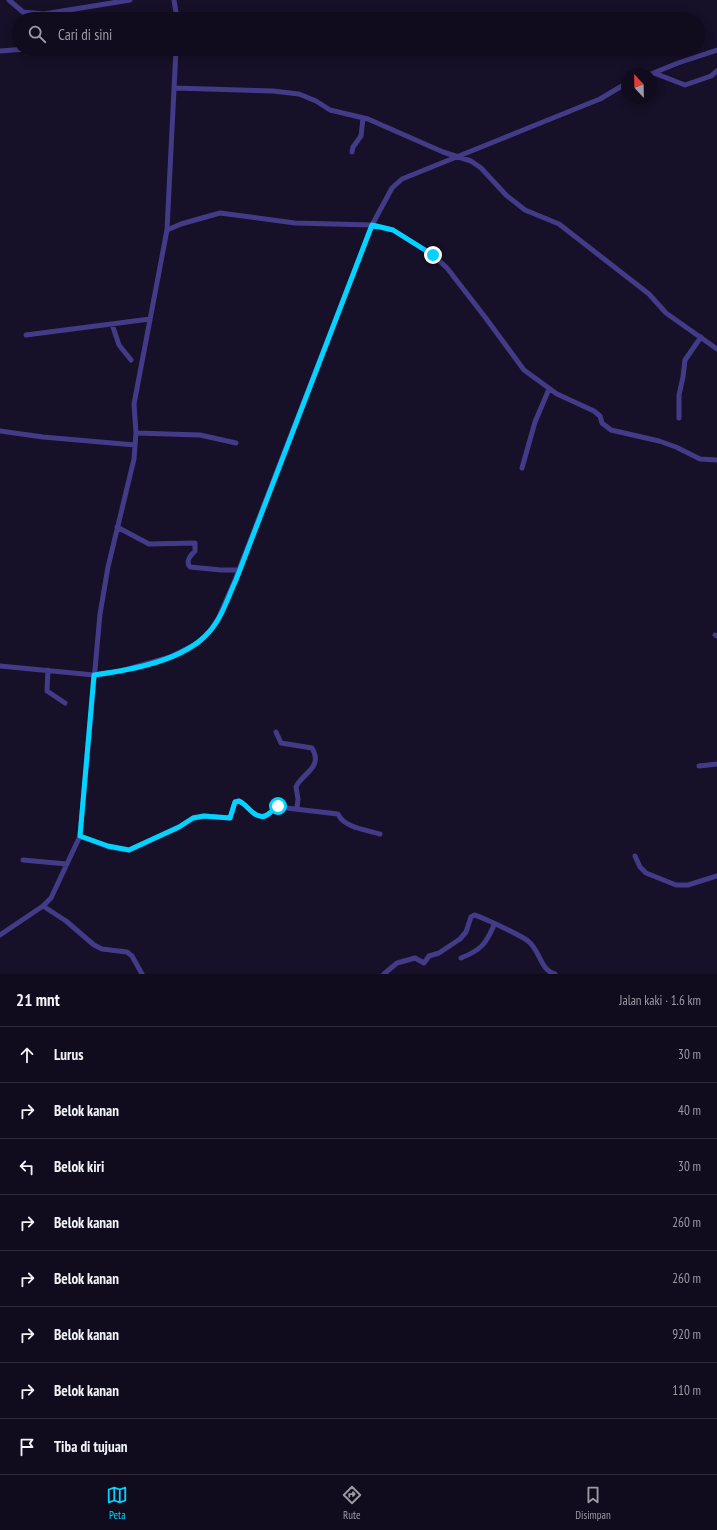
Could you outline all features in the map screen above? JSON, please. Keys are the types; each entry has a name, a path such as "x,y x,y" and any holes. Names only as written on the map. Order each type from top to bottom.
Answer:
{"street":[{"path":"9,0 23,12"},
{"path":"63,12 130,0"},
{"path":"174,0 176,12"},
{"path":"0,51 12,50"},
{"path":"705,54 717,50"},
{"path":"0,935 43,906 55,891 80,836 100,614 117,527 129,484 136,434 134,404 167,230 176,56"},
{"path":"657,71 678,62 698,56"},
{"path":"657,74 685,85 711,76 717,71"},
{"path":"0,666 94,675 121,671 170,657 198,643 210,631 218,619 240,570 372,225 392,188 402,179 600,99 621,87"},
{"path":"174,88 291,93 316,101 330,110 363,118 471,162 481,168 506,195 525,210 559,224 649,294 666,313 717,349"},
{"path":"352,152 353,146 361,136 363,118"},
{"path":"167,230 181,224 220,213 295,222 372,225 393,230 433,255 447,268 524,370 549,389 594,411 600,416 602,423 611,430 659,441 676,447 700,459 717,460"},
{"path":"26,335 150,319"},
{"path":"112,324 119,345 131,360"},
{"path":"679,418 679,395 684,377 684,360 701,337"},
{"path":"522,468 535,422 549,389"},
{"path":"0,431 43,437 134,445"},
{"path":"136,434 200,435 236,442"},
{"path":"117,527 149,544 195,544 195,551 190,556 188,561 190,567 240,570"},
{"path":"48,670 47,691 65,703"},
{"path":"276,732 280,743 306,746 312,748 314,753 312,767 296,787 298,799 297,808"},
{"path":"699,766 717,764"},
{"path":"80,836 108,846 129,850 179,827 193,818 204,816 230,818 235,802 239,801 245,804 253,814 260,817 266,816 278,806 297,808 337,814 341,820 348,824 380,834"},
{"path":"635,856 646,873 676,885 688,885 717,876"},
{"path":"23,860 67,864"},
{"path":"43,906 66,921 94,945 102,949 127,952 132,956 142,974"},
{"path":"384,974 397,963 415,958 424,963 429,956 442,952 466,932 471,917 474,915 528,941 537,950 546,969 555,974"},
{"path":"461,958 478,950 485,943 494,925"}],"route":[{"path":"278,806 266,816 260,817 253,814 245,804 239,801 235,802 230,818 204,816 193,818 179,827 129,850 95,843 80,836 94,675 121,671 170,657 198,643 210,631 218,619 236,580 372,225 393,230 433,255"}]}
